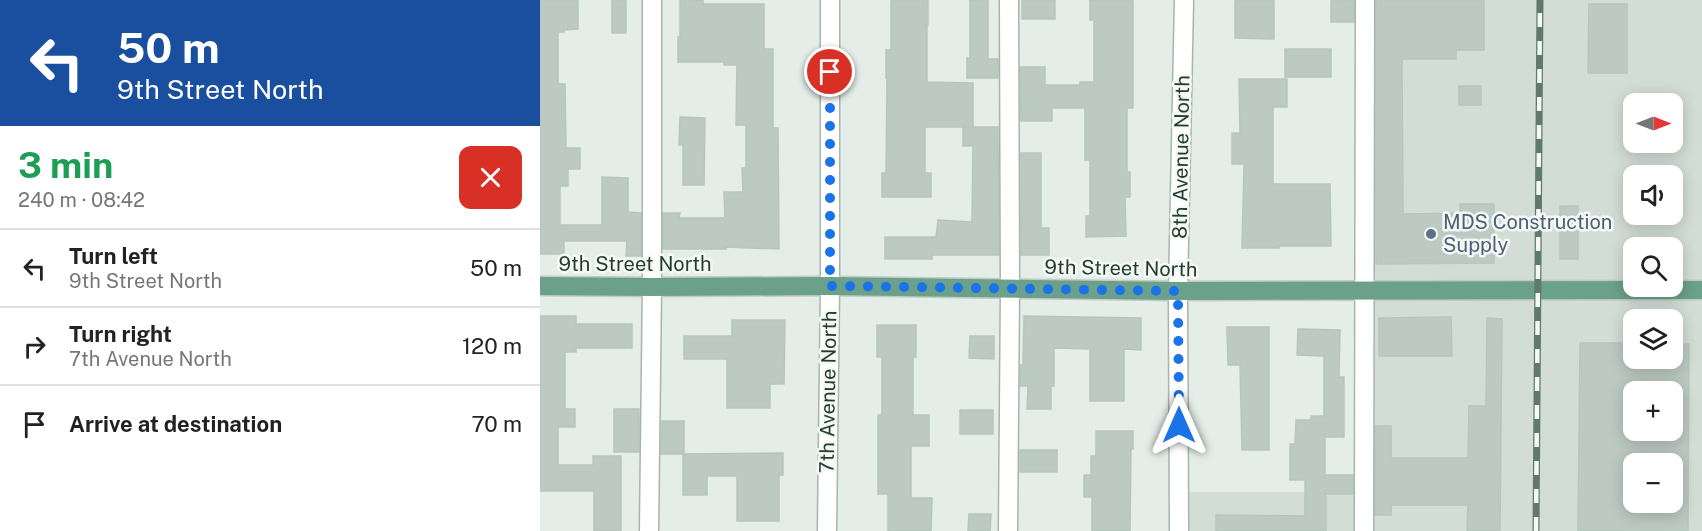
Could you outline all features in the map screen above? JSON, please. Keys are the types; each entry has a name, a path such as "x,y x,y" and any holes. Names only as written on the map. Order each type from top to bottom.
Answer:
{"main road":[{"name":"9th Street North","path":"540,286 652,288 830,286 1178,291 1702,290"}],"street":[{"path":"649,531 652,0"},
{"name":"7th Avenue North","path":"827,531 830,0"},
{"path":"1008,531 1009,0"},
{"name":"8th Avenue North","path":"1179,531 1178,291 1184,0"},
{"path":"1364,531 1365,0"}],"shaded area":[{"path":"1365,0 1702,0 1702,531 1179,531 1179,492 1364,492"}],"building":[{"path":"540,0 578,0 578,29 558,32 558,84 565,84 566,148 580,148 580,169 568,169 568,186 560,186 560,225 602,225 602,177 628,178 628,212 641,213 641,256 626,256 627,241 564,241 564,254 540,254"},
{"path":"612,0 626,0 626,33 612,33"},
{"path":"680,0 703,0 703,4 764,4 764,49 773,49 773,128 778,128 779,249 726,247 726,249 663,249 663,213 680,213 679,218 725,218 724,192 743,192 742,168 746,168 746,125 736,125 737,65 724,65 724,62 678,62"},
{"path":"891,0 928,0 927,82 973,83 973,127 925,127 925,173 931,173 931,197 882,197 882,173 886,173 886,50 891,50"},
{"path":"970,0 988,0 988,59 998,59 998,78 967,78 967,58 970,58"},
{"path":"1022,0 1055,0 1055,19 1022,19"},
{"path":"1090,0 1133,0 1133,108 1127,108 1127,172 1130,172 1130,197 1125,197 1126,236 1086,237 1086,216 1090,216 1090,160 1085,160 1085,108 1052,108 1052,121 1021,121 1020,67 1045,67 1045,85 1080,85 1080,82 1094,82 1094,20 1090,20"},
{"path":"1235,0 1274,0 1274,39 1235,38"},
{"path":"1354,0 1354,22 1331,22 1331,1"},
{"path":"1376,0 1484,0 1484,50 1456,50 1456,59 1402,59 1403,214 1460,213 1460,204 1494,204 1494,263 1376,264"},
{"path":"1589,4 1627,4 1627,73 1588,73"},
{"path":"1285,49 1331,49 1331,77 1285,77"},
{"path":"1239,79 1287,79 1287,107 1273,107 1273,184 1330,184 1331,246 1242,248 1244,164 1232,164 1232,133 1240,133"},
{"path":"1459,86 1481,86 1481,105 1459,105"},
{"path":"680,117 705,118 704,185 683,185 683,145 679,145"},
{"path":"963,127 998,127 999,255 932,255 932,259 885,259 885,237 936,237 938,220 972,222 973,146 963,146"},
{"path":"1021,153 1041,153 1041,228 1049,228 1049,255 1021,255"},
{"path":"1560,206 1578,206 1578,259 1560,259"},
{"path":"540,316 576,316 576,324 632,324 632,348 576,348 576,352 565,352 565,409 575,409 575,427 558,427 558,465 593,465 593,456 621,456 621,531 594,531 594,491 540,491"},
{"path":"1024,316 1141,318 1141,350 1124,349 1124,401 1090,401 1090,349 1054,348 1054,386 1051,386 1051,409 1027,409 1028,386 1020,386"},
{"path":"1451,317 1452,356 1379,356 1379,318"},
{"path":"1487,318 1502,319 1500,531 1467,531 1468,505 1391,505 1391,515 1375,515 1375,426 1391,426 1391,458 1468,458 1469,406 1486,406"},
{"path":"732,320 785,320 784,384 770,384 770,408 727,408 727,359 684,359 684,336 732,336"},
{"path":"877,325 916,325 916,357 913,357 913,415 929,415 929,446 911,446 911,498 932,498 931,531 888,531 888,494 878,494 878,415 882,415 882,357 877,357"},
{"path":"1227,327 1269,327 1269,450 1242,450 1240,365 1228,365"},
{"path":"1298,329 1340,330 1339,377 1344,377 1344,437 1325,437 1325,475 1353,475 1353,494 1326,494 1326,531 1216,531 1216,515 1305,516 1305,480 1290,480 1290,444 1295,444 1296,420 1311,420 1311,416 1324,416 1324,356 1297,355"},
{"path":"970,336 994,336 994,359 969,358"},
{"path":"1580,343 1623,343 1623,369 1683,369 1683,344 1689,344 1688,531 1578,531"},
{"path":"614,409 639,409 639,452 614,452"},
{"path":"960,410 993,410 993,434 960,434"},
{"path":"662,421 684,421 684,454 661,454"},
{"path":"1096,431 1133,431 1130,531 1092,531 1092,497 1084,497 1084,475 1091,475 1091,456 1096,456"},
{"path":"1020,450 1057,450 1057,472 1020,472"},
{"path":"783,453 783,475 779,475 779,521 737,521 737,476 707,476 707,495 683,495 683,454"},
{"path":"969,514 991,514 990,531 968,531"}],"railway":[{"path":"1536,531 1540,0"}],"place":[{"name":"MDS Construction Supply","path":"1431,234"}],"route":[{"path":"830,72 830,286 1178,291 1179,425"}]}
